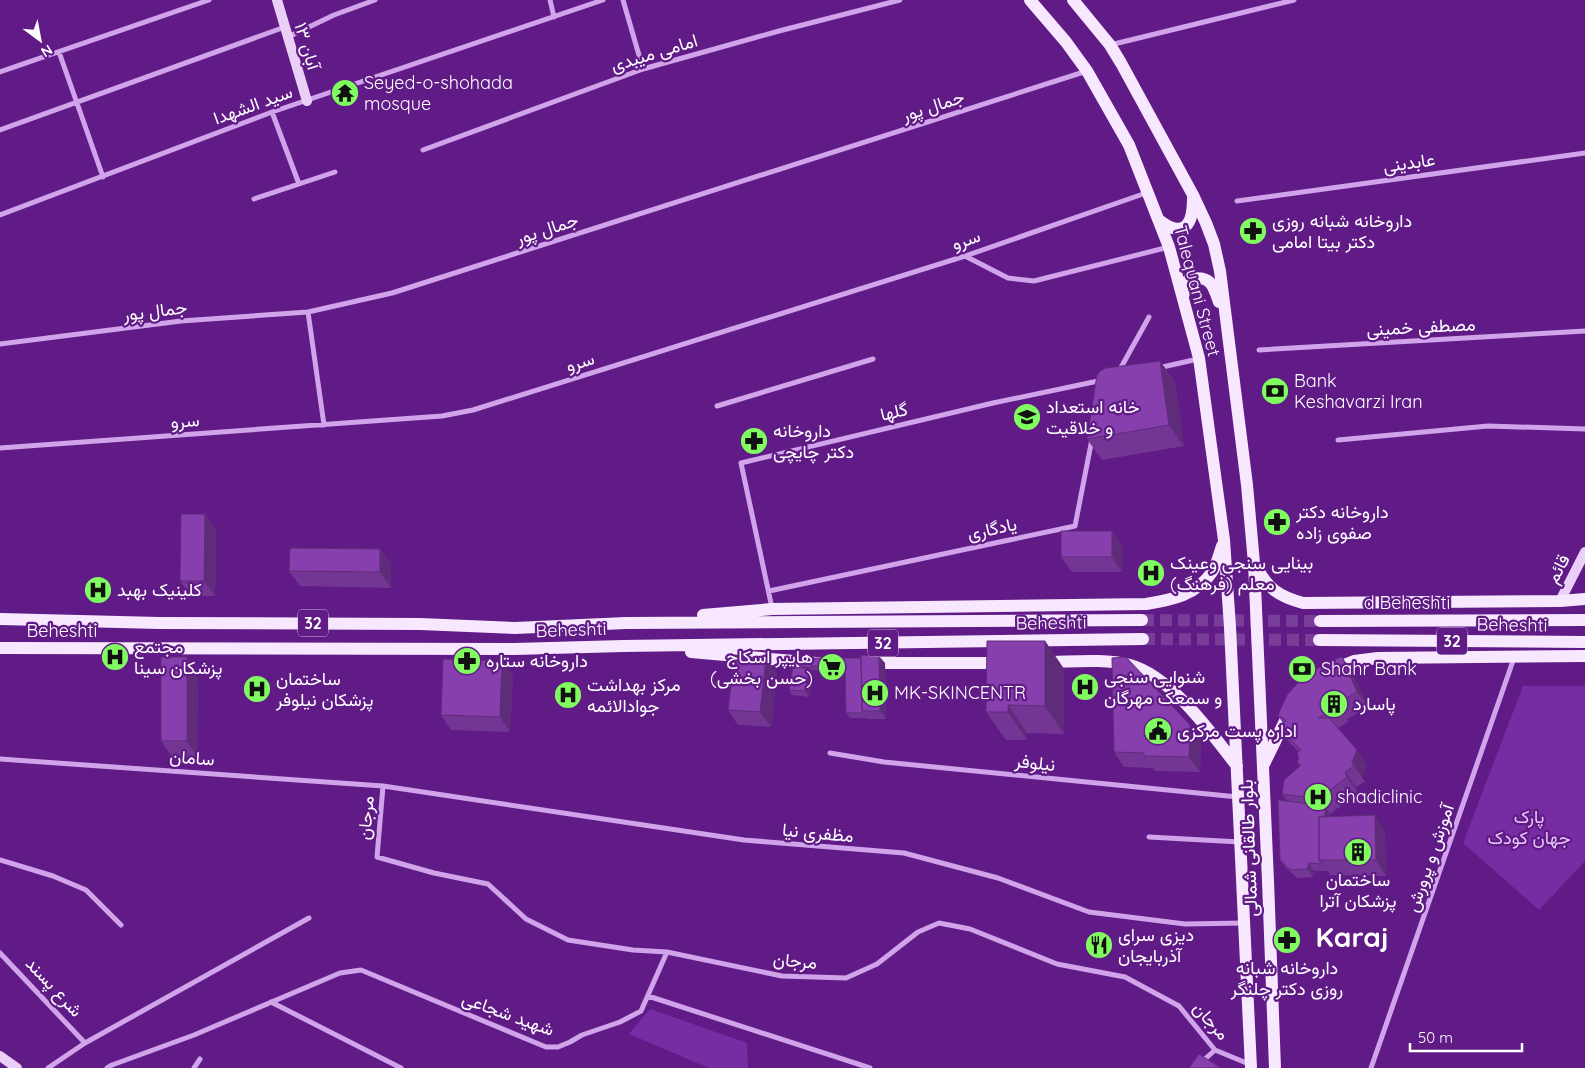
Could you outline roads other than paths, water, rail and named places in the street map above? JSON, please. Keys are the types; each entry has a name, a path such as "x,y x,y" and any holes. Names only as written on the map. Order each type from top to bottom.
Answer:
{"main road":[{"name":"Talequani Street","path":"1030,0 1066,42 1087,71 1128,146 1169,247 1199,358 1224,540 1230,627"},
{"name":"Talequani Street","path":"1073,0 1110,45 1193,195 1214,244 1220,271 1247,485 1257,626"},
{"path":"1158,220 1174,228 1183,227 1190,221 1193,213 1193,195"},
{"path":"1183,296 1189,279 1198,277 1207,279 1215,291 1228,334"},
{"path":"626,623 772,609 1146,604 1171,600 1186,594 1200,585 1212,571 1224,540"},
{"path":"1254,563 1263,580 1273,590 1288,599 1303,603 1560,601 1585,599"},
{"name":"Beheshti","path":"0,619 198,623 420,624 514,628 626,623 1142,620"},
{"name":"d Beheshti","path":"1320,621 1585,620"},
{"name":"بلوار طالقانی شمالی","path":"1257,626 1275,1068"},
{"name":"بلوار طالقانی شمالی","path":"1230,627 1251,1067"},
{"name":"Beheshti","path":"0,648 514,649 1143,640"},
{"name":"Beheshti","path":"1319,640 1585,642"},
{"path":"624,646 816,664 839,664"},
{"path":"1319,677 1326,672 1354,661 1378,658 1585,656"},
{"path":"858,664 1106,662 1131,665 1154,676 1171,689 1237,766"},
{"path":"1263,766 1293,706"}],"street":[{"path":"0,72 209,0"},
{"name":"۱۳ آبان","path":"276,0 307,101"},
{"path":"288,37 334,15 375,0"},
{"path":"550,0 554,17"},
{"name":"سید الشهدا","path":"0,215 272,112 604,0"},
{"path":"623,0 643,70"},
{"name":"امامی میبدی","path":"423,150 643,70 779,31 900,0"},
{"path":"1110,45 1294,0"},
{"path":"0,130 285,26"},
{"path":"59,52 103,177"},
{"name":"جمال پور","path":"0,344 181,321 308,312 392,293 1087,71"},
{"path":"272,112 299,184"},
{"name":"عابدینی","path":"1237,201 1585,153"},
{"path":"254,199 335,172"},
{"name":"سرو","path":"0,448 442,416 473,410 965,256 1147,192"},
{"path":"965,256 1008,278 1034,281 1169,247"},
{"path":"308,312 324,425"},
{"path":"1102,389 1149,317"},
{"name":"مصطفی خمینی","path":"1259,350 1585,331"},
{"path":"1152,369 1199,358"},
{"path":"717,406 873,359"},
{"name":"گلها","path":"772,609 741,463 992,403 1125,375"},
{"path":"1338,440 1488,426 1585,429"},
{"name":"یادگاری","path":"769,591 1075,526 1094,428"},
{"name":"قائم","path":"1560,601 1585,552"},
{"name":"آموزش و پرورش","path":"1371,1068 1515,657"},
{"name":"نیلوفر","path":"830,753 884,762 1238,797"},
{"name":"سامان","path":"0,758 383,786"},
{"name":"مظفری نیا","path":"383,786 744,840 904,853 998,878 1089,912 1186,924 1244,923"},
{"name":"مرجان","path":"383,786 377,857 434,873 488,884 526,919 568,940 633,950 667,952 782,976 846,978 877,964 918,932 939,923 970,929 1056,964 1125,977 1179,1006 1215,1050 1251,1067"},
{"path":"1149,837 1241,842"},
{"path":"0,860 53,876 86,890 121,925"},
{"path":"48,1068 85,1043 309,918"},
{"name":"شهید شجاعی","path":"271,1002 340,973 361,970 546,1047 558,1047 582,1035 620,1022 641,1011 667,952"},
{"name":"شرع پسند","path":"0,953 85,1043"},
{"path":"648,996 870,1068"},
{"path":"107,1068 194,1035 271,1002 401,1068"},
{"path":"1195,1068 1215,1050"},
{"path":"0,1056 17,1068"},
{"path":"194,1068 200,1059"}],"tunnel":[{"path":"1142,620 1320,621"},
{"path":"1143,639 1319,640"}],"place":[{"name":"Seyed-o-shohada mosque","path":"345,93"},
{"name":"داروخانه شبانه روزی دکتر بیتا امامی","path":"1253,231"},
{"name":"Bank Keshavarzi Iran","path":"1275,391"},
{"name":"خانه استعداد و خلاقیت","path":"1027,417"},
{"name":"داروخانه دکتر چایچی","path":"754,441"},
{"name":"داروخانه دکتر صفوی زاده","path":"1277,522"},
{"name":"بینایی سنجی وعینک معلم (فرهنگ)","path":"1151,573"},
{"name":"کلینیک بهبد","path":"98,590"},
{"name":"مجتمع پزشکان سینا","path":"115,657"},
{"name":"داروخانه ستاره","path":"467,661"},
{"name":"هایپر اسکاج (حسن بخشی)","path":"832,667"},
{"name":"Shahr Bank","path":"1302,669"},
{"name":"شنوایی سنجی و سمعک مهرگان","path":"1085,687"},
{"name":"ساختمان پزشکان نیلوفر","path":"257,689"},
{"name":"MK-SKINCENTR","path":"875,693"},
{"name":"مرکز بهداشت جوادالائمه","path":"568,695"},
{"name":"پاسارد","path":"1334,704"},
{"name":"اداره پست مرکزی","path":"1158,731"},
{"name":"shadiclinic","path":"1318,797"},
{"name":"ساختمان پزشکان آترا","path":"1358,852"},
{"name":"داروخانه شبانه روزی دکتر چلنگر","path":"1287,940"},
{"name":"دیزی سرای آذربایجان","path":"1099,945"}],"district":[{"name":"Karaj","path":"1352,937"}],"park label":[{"name":"پارک جهان کودک","path":"1529,828"}]}
